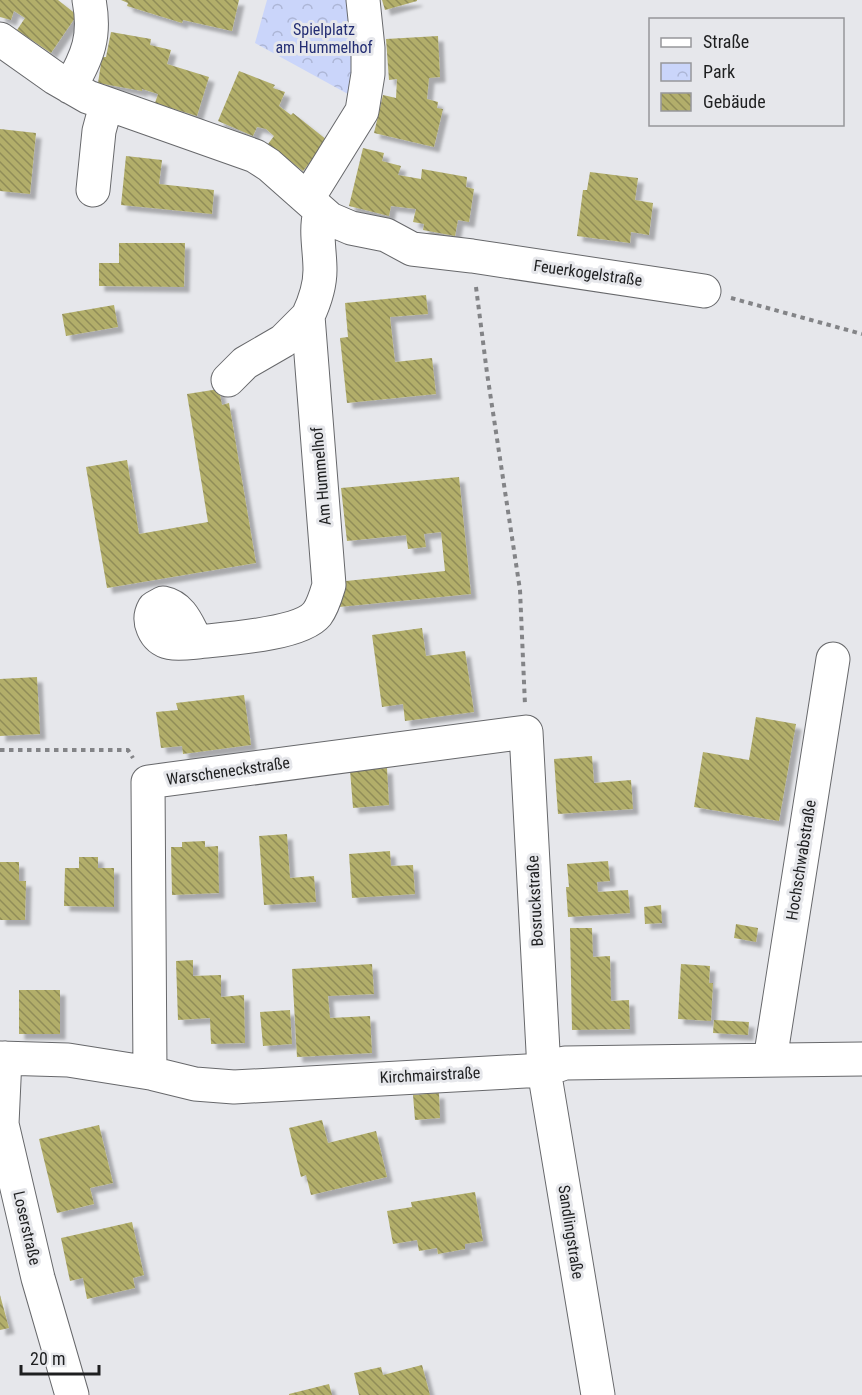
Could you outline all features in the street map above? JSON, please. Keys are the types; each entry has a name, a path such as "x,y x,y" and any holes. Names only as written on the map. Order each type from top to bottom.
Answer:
{"street":[{"path":"70,87 90,46 93,31 89,0"},
{"name":"Am Hummelhof","path":"196,642 292,628 306,622 316,615 329,585 330,569 321,494 308,316 317,295 319,282 314,205 362,111 367,84 368,48 363,0"},
{"path":"0,39 70,87 106,105 255,156 341,225 386,235 412,249 472,256"},
{"path":"93,190 99,131 106,105"},
{"name":"Feuerkogelstraße","path":"472,256 705,291"},
{"path":"228,380 245,363 283,342 308,316"},
{"name":"Hochschwabstraße","path":"770,1060 833,659"},
{"name":"Warscheneckstraße","path":"150,1072 148,782 526,732"},
{"name":"Bosruckstraße","path":"526,732 544,1070"},
{"name":"Kirchmairstraße","path":"3,1058 68,1060 150,1072 195,1084 234,1087 544,1070 565,1063 862,1059"},
{"name":"Loserstraße","path":"3,1058 2,1124 38,1278 72,1395"},
{"name":"Sandlingstraße","path":"544,1070 598,1395"}],"path":[{"path":"472,256 520,590 526,732"},
{"path":"705,291 862,334"},
{"path":"0,750 128,750 148,782"}],"green space":[{"name":"Spielplatz am Hummelhof","path":"267,0 357,0 357,99 255,43"}],"building":[{"path":"0,0 58,0 77,15 51,53 17,30 25,18 14,11 11,20 0,17"},
{"path":"121,0 239,0 232,31 183,20 182,23 127,6 128,3"},
{"path":"382,0 417,0 417,1 385,10"},
{"path":"111,32 151,39 150,45 171,50 167,64 209,77 197,116 155,103 158,94 142,89 142,91 98,83 102,57 106,57"},
{"path":"438,36 440,77 429,78 427,99 438,102 437,108 443,109 434,147 374,133 383,95 396,98 397,79 389,80 386,39"},
{"path":"239,71 275,85 273,88 285,92 279,106 291,115 293,113 327,140 303,171 268,144 274,136 266,129 257,127 253,136 218,121"},
{"path":"0,129 36,133 30,194 0,191"},
{"path":"363,148 384,153 382,161 401,166 398,175 421,179 422,169 467,177 466,187 474,189 469,222 458,220 455,236 423,230 424,224 413,222 416,209 391,206 389,216 349,206"},
{"path":"126,156 162,160 159,184 214,190 212,214 121,205"},
{"path":"590,172 638,178 635,200 653,203 649,235 631,232 630,243 577,236 583,190 587,190"},
{"path":"119,243 185,243 184,287 99,286 99,263 119,263"},
{"path":"426,295 428,314 390,317 395,362 432,358 436,394 347,403 340,338 348,337 345,303"},
{"path":"114,305 118,327 66,336 62,314"},
{"path":"219,389 222,405 229,403 256,563 107,588 86,467 127,460 139,534 208,522 187,394"},
{"path":"459,477 471,594 339,607 336,582 445,571 441,532 424,534 426,547 408,549 406,535 347,541 341,488"},
{"path":"422,628 426,656 465,651 474,712 405,721 403,704 382,707 372,635"},
{"path":"37,677 40,734 0,736 0,679"},
{"path":"244,695 251,745 183,754 182,746 161,748 156,712 178,710 176,703"},
{"path":"756,717 796,724 779,821 694,807 703,752 749,760"},
{"path":"592,756 594,783 631,780 633,809 558,814 554,759"},
{"path":"387,768 389,805 353,808 350,770"},
{"path":"287,834 290,878 314,876 316,902 264,905 259,836"},
{"path":"205,841 205,847 218,846 219,893 172,895 171,847 182,847 182,842"},
{"path":"390,851 391,866 413,865 415,894 352,898 349,854"},
{"path":"79,857 98,857 98,868 114,868 114,907 64,906 65,868 79,868"},
{"path":"608,861 610,881 597,882 598,892 628,890 630,913 568,917 567,864"},
{"path":"0,862 19,862 19,881 26,881 25,920 0,920"},
{"path":"661,905 662,923 645,924 644,907"},
{"path":"736,924 758,928 756,942 734,938"},
{"path":"570,928 592,928 593,957 610,956 611,1001 629,1000 630,1029 572,1030"},
{"path":"193,960 193,976 221,975 221,997 244,995 245,1043 211,1044 210,1018 178,1020 176,961"},
{"path":"372,964 374,994 328,996 330,1018 370,1016 372,1053 297,1057 292,969"},
{"path":"681,964 710,966 709,983 713,983 711,1021 678,1019"},
{"path":"19,990 60,990 60,1034 19,1034"},
{"path":"290,1010 292,1044 263,1046 260,1012"},
{"path":"714,1020 749,1022 748,1035 713,1033"},
{"path":"439,1093 440,1118 415,1120 413,1095"},
{"path":"322,1120 328,1143 376,1131 387,1177 311,1195 306,1175 301,1177 289,1128"},
{"path":"99,1125 113,1183 90,1188 94,1204 57,1213 39,1139"},
{"path":"475,1192 483,1241 465,1244 465,1249 438,1254 437,1248 419,1251 417,1240 393,1244 387,1211 412,1207 411,1202"},
{"path":"132,1222 144,1275 133,1278 135,1288 87,1299 83,1278 70,1281 61,1238"},
{"path":"0,1295 9,1328 0,1330"},
{"path":"422,1365 430,1395 359,1395 354,1373 381,1367 383,1375"},
{"path":"329,1384 332,1395 289,1395 289,1394"}]}
